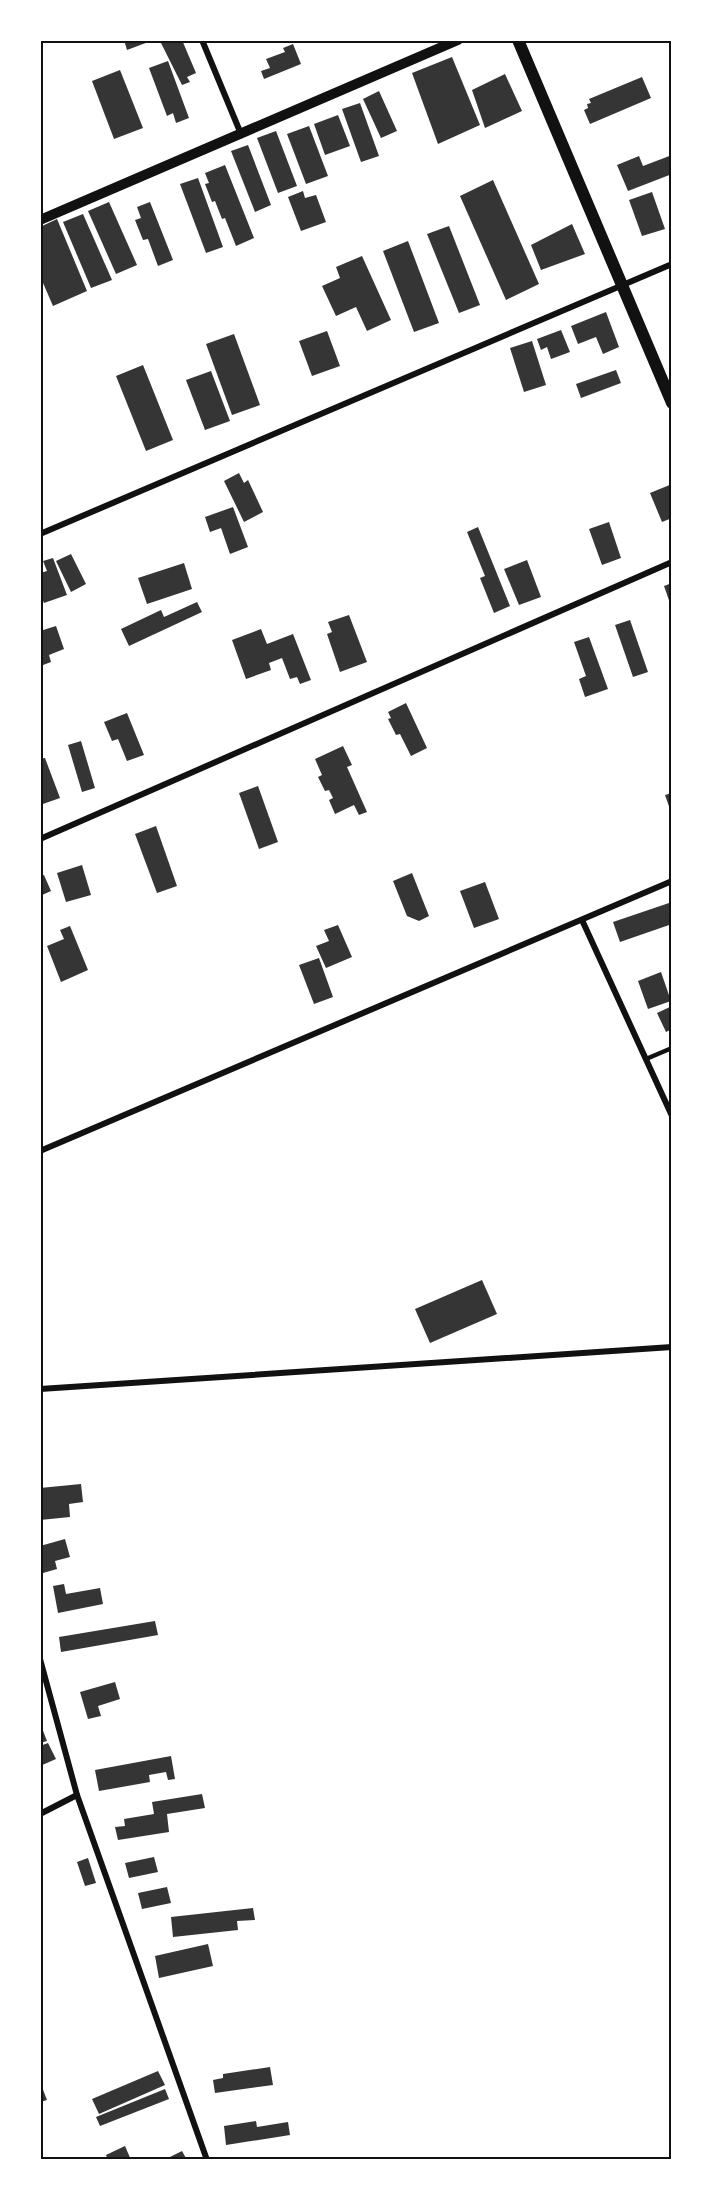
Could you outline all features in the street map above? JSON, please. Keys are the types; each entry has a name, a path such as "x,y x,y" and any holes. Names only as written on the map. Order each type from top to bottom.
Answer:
{"main road":[{"path":"518,40 672,403"}],"street":[{"path":"202,40 241,134"},
{"path":"40,220 458,40"},
{"path":"40,534 672,264"},
{"path":"40,839 672,562"},
{"path":"40,1151 672,881"},
{"path":"582,920 672,1116"},
{"path":"40,1389 672,1347"},
{"path":"40,1659 77,1794 207,2160"},
{"path":"40,1814 77,1794"}],"lane":[{"path":"646,1059 672,1048"}],"building":[{"path":"124,40 151,40 151,41 127,50"},
{"path":"182,40 196,73 187,77 190,82 182,85 160,41"},
{"path":"293,44 301,64 264,79 261,71 270,68 266,59 285,52 283,48"},
{"path":"452,57 480,125 438,144 412,73"},
{"path":"168,61 189,118 176,123 173,113 167,116 149,68"},
{"path":"120,70 143,128 114,139 92,81"},
{"path":"505,74 522,111 485,128 472,90"},
{"path":"642,77 651,98 590,124 584,110 588,108 587,104 591,103 589,99"},
{"path":"379,91 397,131 381,138 363,99"},
{"path":"360,103 379,156 361,162 342,109"},
{"path":"338,115 350,146 325,155 314,124"},
{"path":"309,126 328,176 306,184 287,134"},
{"path":"276,131 297,186 278,193 257,138"},
{"path":"248,145 271,205 255,212 231,151"},
{"path":"672,155 672,174 628,191 617,165 639,156 643,166"},
{"path":"225,165 254,238 236,246 225,218 222,219 215,201 212,202 205,184 209,183 205,173"},
{"path":"198,178 223,247 206,253 180,184"},
{"path":"493,180 539,284 506,300 460,196"},
{"path":"303,191 305,198 316,195 326,222 301,231 288,197"},
{"path":"652,192 665,229 642,236 629,200"},
{"path":"109,202 137,265 116,274 88,211"},
{"path":"150,202 173,260 158,266 148,239 143,240 135,220 141,218 137,207"},
{"path":"83,214 112,280 91,288 63,222"},
{"path":"57,219 87,291 53,306 40,276 40,227"},
{"path":"572,224 585,254 541,270 531,245"},
{"path":"449,226 480,305 459,313 427,234"},
{"path":"408,241 439,323 414,332 383,251"},
{"path":"362,256 391,320 367,331 356,307 336,316 322,286 340,278 336,267"},
{"path":"606,312 619,347 603,354 596,337 578,344 571,326"},
{"path":"561,330 570,352 551,359 547,347 541,350 537,339"},
{"path":"327,331 340,366 312,376 299,341"},
{"path":"234,334 260,405 232,415 206,344"},
{"path":"532,341 546,385 524,392 510,348"},
{"path":"143,365 173,440 146,451 116,376"},
{"path":"616,370 621,383 581,398 576,384"},
{"path":"211,371 230,421 205,430 186,380"},
{"path":"239,473 244,483 248,480 263,512 244,522 224,481"},
{"path":"672,484 672,518 662,522 650,493"},
{"path":"233,507 248,547 230,554 221,528 210,532 205,517"},
{"path":"609,522 621,558 602,565 589,529"},
{"path":"478,527 510,606 494,613 480,578 485,576 467,532"},
{"path":"71,554 86,584 71,592 56,561"},
{"path":"53,558 67,595 44,603 40,594 40,573 47,571 43,561"},
{"path":"527,560 541,597 519,605 504,569"},
{"path":"184,563 192,589 147,604 138,578"},
{"path":"672,583 672,606 671,606 664,586"},
{"path":"197,602 202,612 129,646 121,629 161,610 164,617"},
{"path":"349,615 367,662 340,672 327,634 332,632 328,622"},
{"path":"630,620 648,672 633,677 615,625"},
{"path":"56,626 64,649 49,655 51,662 43,665 40,631"},
{"path":"261,629 267,644 293,634 311,680 300,684 297,677 290,679 282,658 269,663 271,670 246,679 232,640"},
{"path":"589,637 608,689 585,697 579,679 586,676 574,642"},
{"path":"406,703 427,748 411,756 400,734 396,735 388,719 391,718 388,712"},
{"path":"127,713 144,755 127,761 118,739 112,741 104,722"},
{"path":"81,741 95,788 82,792 68,745"},
{"path":"343,746 352,765 347,767 367,812 359,815 354,805 335,814 329,800 333,798 329,790 325,791 318,777 322,775 315,759"},
{"path":"45,758 60,798 40,805 40,759"},
{"path":"258,786 278,842 259,849 239,793"},
{"path":"672,793 672,812 671,812 665,795"},
{"path":"156,826 177,886 157,893 135,834"},
{"path":"82,865 91,895 66,902 57,873"},
{"path":"412,873 429,916 419,921 407,916 393,881"},
{"path":"44,875 51,891 40,896 40,876"},
{"path":"485,882 499,919 474,928 460,891"},
{"path":"669,903 672,924 620,942 613,922"},
{"path":"338,925 352,957 326,968 316,946 329,941 324,930"},
{"path":"70,926 88,970 61,982 47,946 64,939 60,930"},
{"path":"319,958 333,997 314,1004 299,965"},
{"path":"661,972 671,1001 648,1009 638,981"},
{"path":"672,1006 672,1029 666,1032 657,1013"},
{"path":"482,1280 497,1314 430,1343 415,1309"},
{"path":"81,1484 83,1502 69,1504 70,1517 40,1520 40,1488"},
{"path":"65,1539 70,1557 55,1561 57,1569 43,1573 40,1546"},
{"path":"64,1584 66,1594 100,1588 103,1604 58,1613 53,1586"},
{"path":"155,1621 158,1635 61,1652 59,1637"},
{"path":"115,1682 120,1699 98,1706 101,1716 88,1719 80,1692"},
{"path":"40,1723 47,1741 40,1743"},
{"path":"48,1743 56,1759 40,1766 40,1746"},
{"path":"171,1756 175,1779 168,1780 166,1772 149,1775 150,1782 99,1791 95,1770"},
{"path":"202,1794 205,1808 167,1814 169,1832 118,1840 115,1827 125,1826 124,1819 154,1814 152,1802"},
{"path":"154,1857 158,1872 129,1878 125,1863"},
{"path":"88,1858 96,1883 85,1886 77,1862"},
{"path":"167,1887 171,1903 142,1909 138,1893"},
{"path":"253,1908 255,1920 237,1921 238,1930 173,1937 171,1917"},
{"path":"208,1944 213,1966 159,1978 155,1956"},
{"path":"270,2067 273,2085 215,2093 213,2080 223,2078 223,2074"},
{"path":"158,2071 165,2085 99,2114 92,2099"},
{"path":"40,2082 47,2100 40,2102"},
{"path":"165,2089 169,2099 100,2126 96,2117"},
{"path":"256,2121 257,2127 288,2122 290,2135 226,2145 224,2126"},
{"path":"125,2146 131,2160 108,2160 106,2155"},
{"path":"182,2151 187,2160 164,2160"}]}
